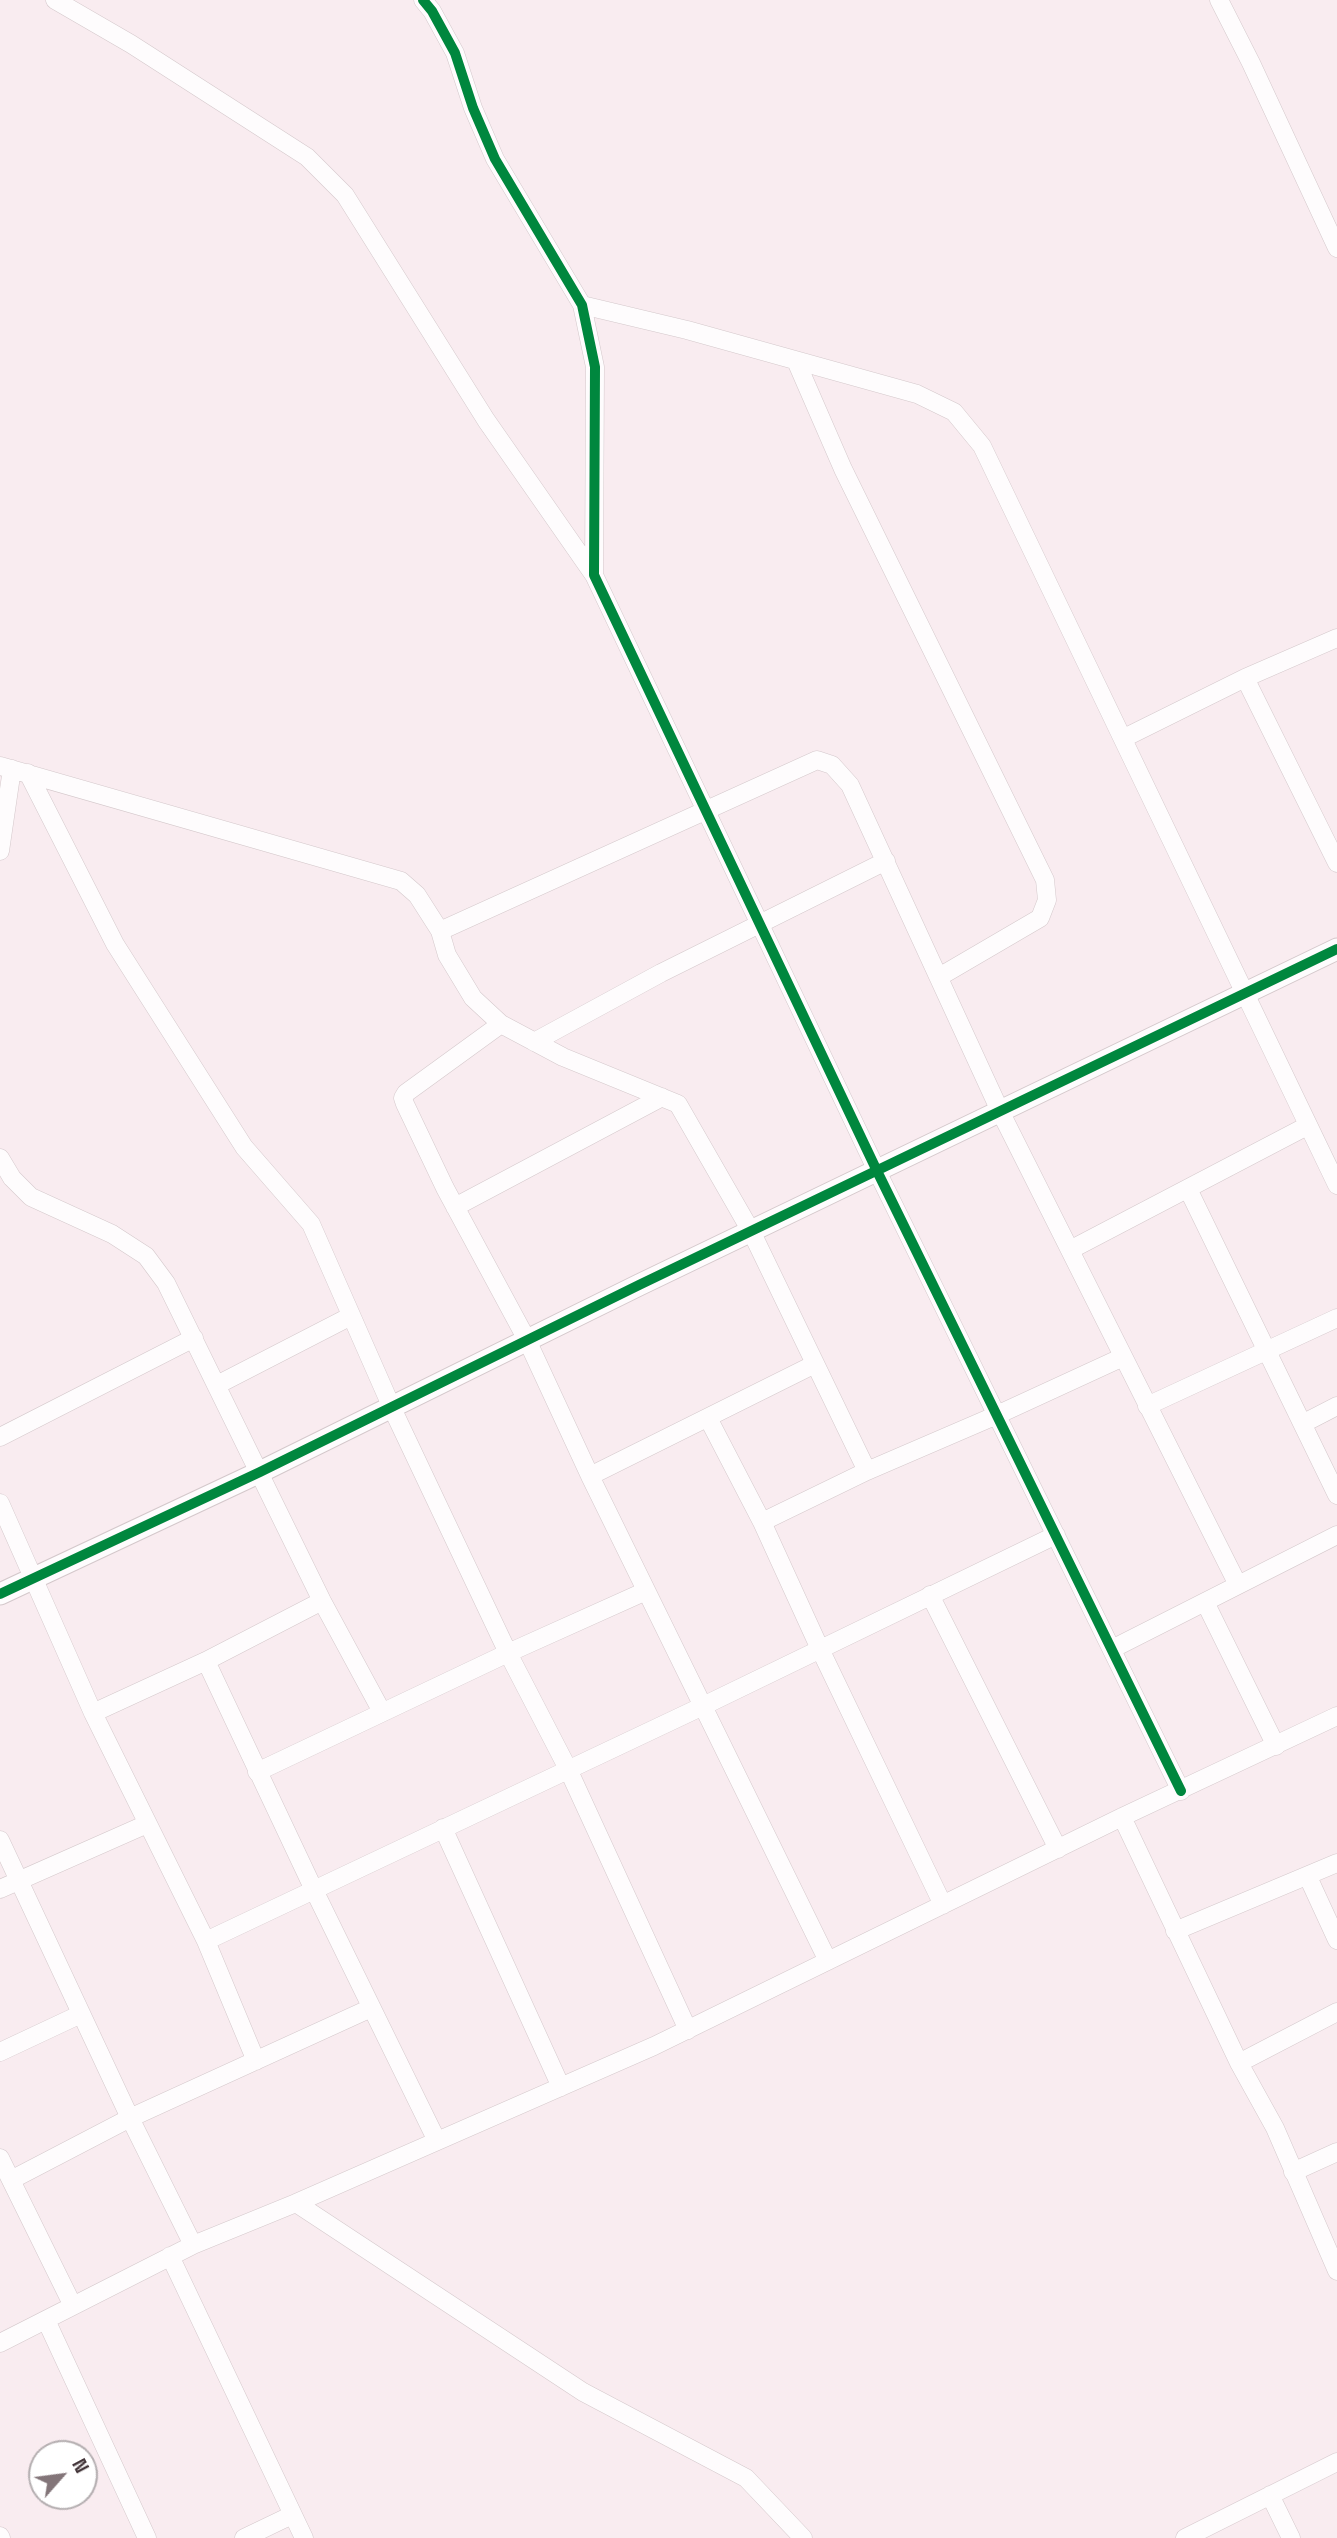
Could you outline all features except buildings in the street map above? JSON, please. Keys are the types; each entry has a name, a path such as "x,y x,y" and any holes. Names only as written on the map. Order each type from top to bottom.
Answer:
{"street":[{"path":"55,0 131,44 307,157 345,195 486,420 594,575 877,1171 1181,1791"},
{"path":"423,0 455,53 473,108 495,159 582,305 595,367 594,575"},
{"path":"1219,0 1337,248"},
{"path":"582,305 687,330 917,394 954,412 982,446 1124,738 1307,1126 1332,1162 1337,1185"},
{"path":"796,361 843,469 1045,880 1047,900 1040,918 939,977"},
{"path":"1124,738 1245,678 1337,638"},
{"path":"1245,678 1337,863"},
{"path":"440,931 817,760 832,765 850,785 1000,1111 1238,1586"},
{"path":"0,850 14,769"},
{"path":"14,769 401,881 417,895 440,931 447,955 473,998 501,1024 563,1057 662,1097 682,1108 752,1233 867,1471"},
{"path":"14,769 115,944 244,1147 311,1224 392,1408 508,1653 568,1769 688,2029"},
{"path":"534,1042 661,973 886,861"},
{"path":"0,1594 260,1472 527,1340 1337,949"},
{"path":"501,1024 406,1093 403,1098 455,1207 527,1340 590,1476 828,1961"},
{"path":"455,1207 662,1097"},
{"path":"1070,1250 1307,1126"},
{"path":"0,1157 12,1178 31,1197 112,1234 146,1256 166,1283 322,1601 382,1712"},
{"path":"1188,1189 1304,1423 1337,1496"},
{"path":"217,1385 351,1316"},
{"path":"1147,1406 1337,1318"},
{"path":"0,1437 194,1338"},
{"path":"762,1522 867,1471 998,1415 1123,1357"},
{"path":"590,1476 816,1364"},
{"path":"1304,1423 1337,1406"},
{"path":"708,1418 762,1522 943,1905"},
{"path":"0,1503 93,1713 206,1941 256,2061"},
{"path":"206,1941 703,1706 1056,1535"},
{"path":"1112,1649 1337,1535"},
{"path":"257,1772 646,1591"},
{"path":"930,1595 1058,1849"},
{"path":"93,1713 206,1661 322,1601"},
{"path":"1205,1602 1276,1746"},
{"path":"206,1661 257,1772 437,2141"},
{"path":"0,2343 193,2245 296,2203 688,2029 1122,1817 1337,1716"},
{"path":"1122,1817 1239,2063 1275,2128 1337,2271"},
{"path":"0,1889 147,1824"},
{"path":"443,1828 561,2087"},
{"path":"0,1840 130,2118 193,2245"},
{"path":"1175,1931 1337,1863"},
{"path":"1308,1877 1337,1940"},
{"path":"10,2180 130,2118 371,2008"},
{"path":"1239,2063 1337,2012"},
{"path":"0,2052 81,2014"},
{"path":"1293,2172 1337,2152"},
{"path":"0,2158 73,2306"},
{"path":"296,2203 583,2392 746,2478 803,2538"},
{"path":"170,2256 304,2538"},
{"path":"46,2320 147,2538"},
{"path":"1185,2538 1337,2462"},
{"path":"1270,2495 1292,2538"},
{"path":"244,2538 292,2515"}],"cycle path":[{"path":"423,0 455,53 473,108 495,159 582,305 595,367 594,575 877,1171 1181,1791"},
{"path":"0,1594 260,1472 639,1285 1337,949"}]}
